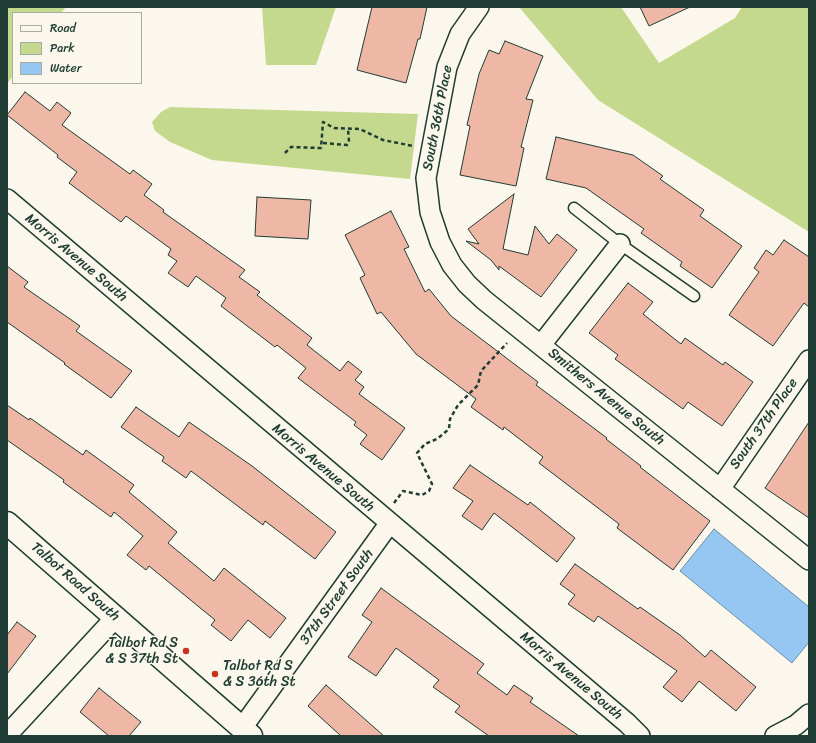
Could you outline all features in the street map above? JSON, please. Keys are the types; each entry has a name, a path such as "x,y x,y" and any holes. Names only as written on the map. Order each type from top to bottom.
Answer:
{"street":[{"name":"South 36th Place","path":"430,212 426,178 447,67 460,34 479,7"},
{"name":"Morris Avenue South","path":"7,199 389,524 627,722 640,736"},
{"name":"Smithers Avenue South","path":"430,212 440,242 452,265 467,284 518,327 809,560"},
{"path":"541,345 620,244"},
{"name":"South 37th Place","path":"720,489 809,360"},
{"name":"Talbot Road South","path":"7,523 246,732"},
{"name":"37th Street South","path":"246,732 389,524"},
{"path":"7,735 116,617"},
{"path":"775,736 796,725 809,714"}],"lane":[{"path":"574,208 620,244 694,296"}],"path":[{"path":"285,153 291,147 321,148 323,143 323,122 334,128 360,129 390,142 432,149"},
{"path":"323,143 344,146 348,144 348,128"},
{"path":"335,144 335,150"},
{"path":"389,524 389,510 403,491 422,495 429,491 432,484 417,453 425,444 437,439 450,429 450,419 458,405 478,384 481,371 506,344 518,327"}],"green space":[{"path":"7,7 66,7 62,12 12,12 12,77 7,84"},
{"path":"262,7 336,7 316,65 266,65"},
{"path":"519,7 621,7 659,63 735,18 742,7 809,7 809,232 598,100"},
{"path":"170,107 418,114 410,179 212,160 170,142 155,131 152,122 161,112"}],"water":[{"path":"714,529 809,607 809,642 792,663 680,571"}],"building":[{"path":"372,7 427,7 420,39 418,39 406,83 357,70"},
{"path":"640,7 690,7 649,26"},
{"path":"505,41 543,56 526,99 533,100 521,147 524,148 516,186 460,175 470,126 467,125 479,74 489,50 499,54"},
{"path":"25,92 50,111 57,102 71,113 62,125 130,174 133,170 152,184 144,195 164,210 163,212 245,270 239,277 260,292 257,295 312,338 307,345 340,371 348,361 362,372 355,380 364,387 359,394 405,428 382,460 360,444 367,435 354,425 356,422 298,378 306,368 277,345 275,347 221,306 226,298 196,276 188,287 168,273 177,261 168,255 171,249 126,216 121,222 69,183 77,172 7,115"},
{"path":"556,137 633,155 663,176 660,179 704,210 700,216 742,246 712,288 680,266 682,262 641,233 644,229 586,188 546,179"},
{"path":"514,194 503,249 528,255 535,226 549,244 557,234 577,250 541,297 499,266 499,270 491,260 466,241 479,244 468,229"},
{"path":"257,197 311,200 308,239 255,236"},
{"path":"391,211 409,247 404,249 425,292 429,289 451,316 538,382 536,385 607,438 606,439 641,466 640,467 710,521 673,570 617,528 619,524 539,463 543,457 504,427 503,430 471,407 476,399 416,354 381,312 377,314 360,278 365,275 345,235"},
{"path":"784,240 809,257 809,307 804,303 773,346 729,315 759,272 754,268 766,250 773,255"},
{"path":"7,266 28,282 24,287 80,326 76,331 132,371 111,398 7,322"},
{"path":"628,283 653,302 643,314 681,344 685,338 723,365 725,362 753,382 722,426 688,402 683,409 615,359 618,355 589,333"},
{"path":"7,405 29,420 30,418 83,455 86,450 134,485 129,492 177,532 168,543 214,581 224,568 286,618 270,638 248,620 231,641 211,625 215,620 149,566 146,570 127,555 143,536 114,512 111,517 63,482 64,480 7,440"},
{"path":"136,407 179,437 189,422 252,466 336,532 315,559 265,521 263,525 191,471 186,478 162,461 164,457 121,427"},
{"path":"809,422 809,518 765,488"},
{"path":"470,465 528,505 530,502 575,538 557,562 494,513 482,530 462,516 473,501 453,488"},
{"path":"575,564 638,609 640,607 680,635 705,657 711,650 756,687 736,711 699,681 682,702 663,687 677,671 598,616 594,622 568,604 575,595 560,584"},
{"path":"381,588 484,664 477,673 507,695 514,685 533,698 530,702 579,736 489,736 455,712 460,706 433,687 439,680 396,648 376,676 348,657 372,622 362,615"},
{"path":"17,622 36,636 7,674 7,635"},
{"path":"326,685 384,736 341,736 308,706"},
{"path":"99,688 141,722 129,736 109,736 80,712"}],"place":[{"name":"Talbot Rd S & S 37th St","path":"186,651"},
{"name":"Talbot Rd S & S 36th St","path":"215,674"}]}
